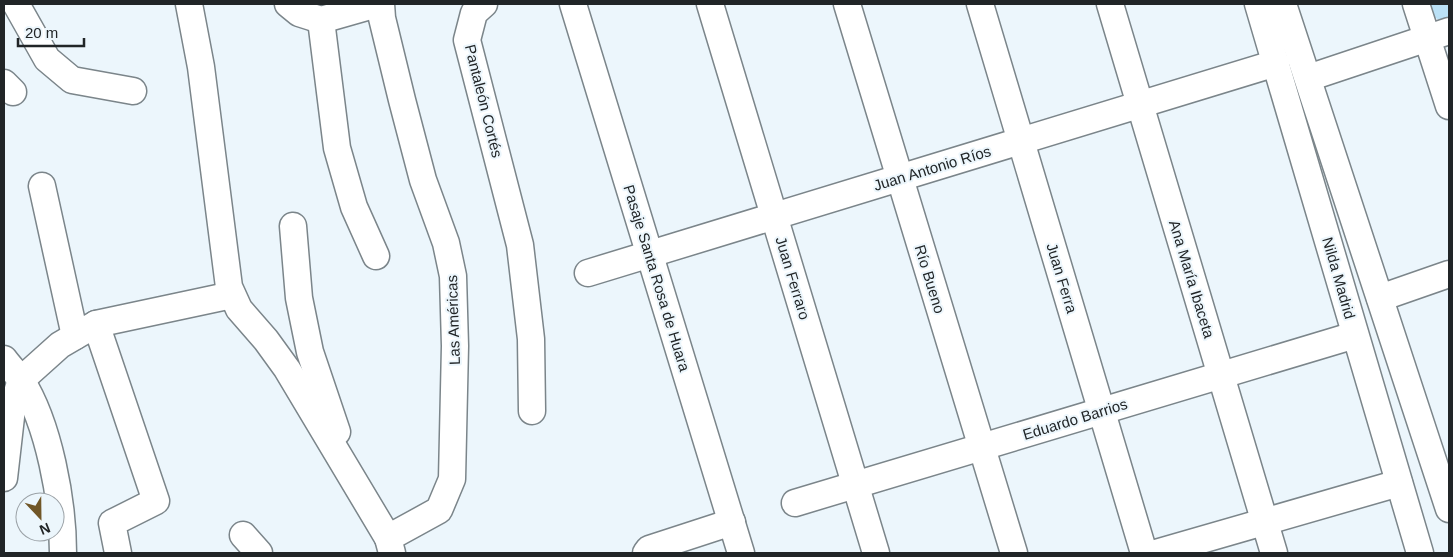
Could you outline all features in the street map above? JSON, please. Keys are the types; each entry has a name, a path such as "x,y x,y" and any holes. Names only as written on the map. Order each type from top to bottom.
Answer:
{"street":[{"path":"16,4 47,59 72,80 134,91"},
{"path":"189,4 201,67 229,287 239,309 266,340 287,369 390,546"},
{"path":"288,4 298,13 321,20 377,4"},
{"name":"Las Américas","path":"381,4 382,18 404,109 424,180 450,259 453,276 455,346 452,479 439,510 390,546"},
{"name":"Pantaleón Cortés","path":"484,4 474,14 467,40 520,245 531,339 532,411"},
{"name":"Pasaje Santa Rosa de Huara","path":"572,4 741,553"},
{"name":"Juan Ferraro","path":"710,4 876,553"},
{"name":"Río Bueno","path":"847,4 1014,553"},
{"name":"Juan Ferra","path":"980,4 1144,553"},
{"name":"Ana María Ibaceta","path":"1110,4 1274,553"},
{"name":"Nilda Madrid","path":"1258,4 1420,553"},
{"name":"Nilda Madrid","path":"1283,4 1449,510"},
{"path":"1416,4 1438,35 1449,106"},
{"path":"321,20 337,148 354,206 376,256"},
{"path":"1308,78 1438,35"},
{"name":"Juan Antonio Ríos","path":"588,273 1276,63"},
{"path":"42,186 86,330 156,501 112,523 118,553"},
{"path":"293,226 299,298 310,352 353,480"},
{"path":"1380,298 1449,274"},
{"path":"4,478 8,409 21,380 60,345 86,330 232,295"},
{"name":"Eduardo Barrios","path":"795,503 1356,335"},
{"path":"4,359 21,380 41,422 62,513 63,553"},
{"path":"1156,553 1399,483"},
{"path":"648,552 732,522"}],"shaded area":[{"path":"1428,4 1449,4 1449,22 1443,22 1432,16"}]}
